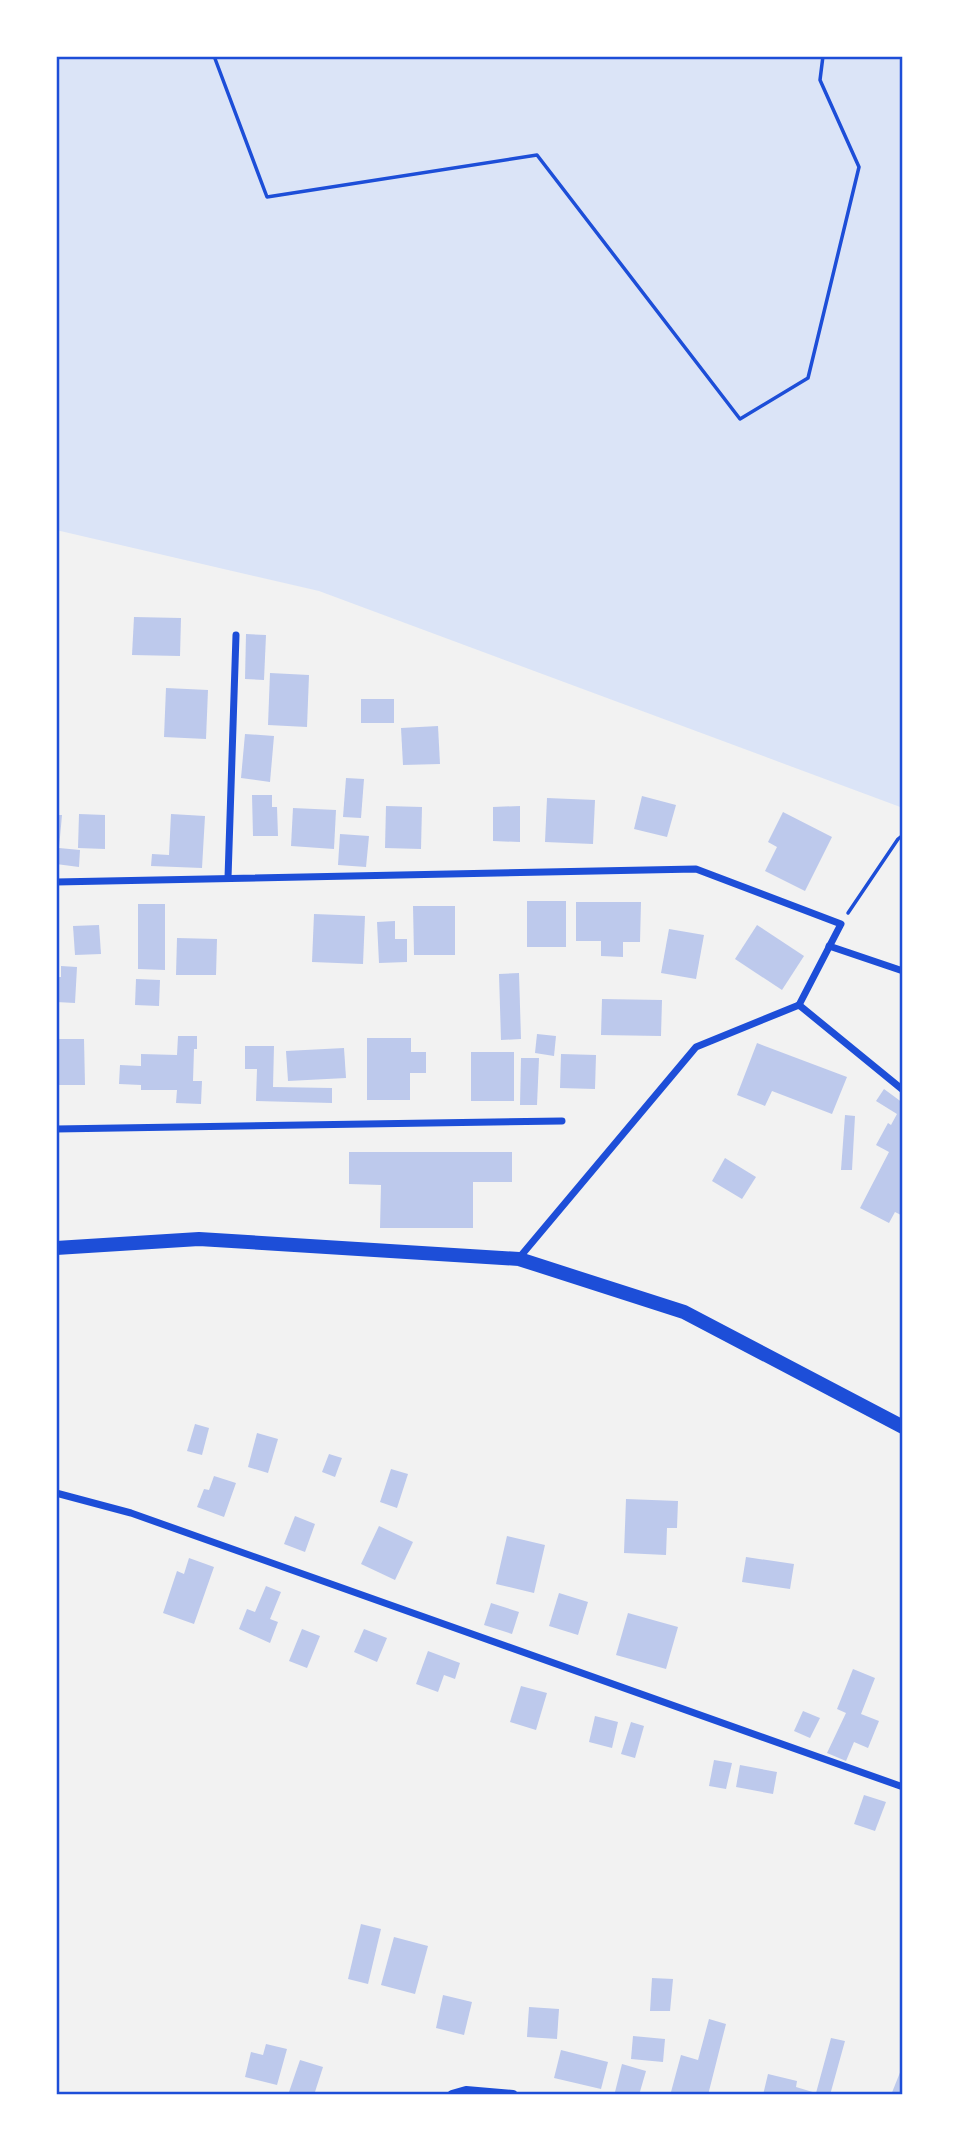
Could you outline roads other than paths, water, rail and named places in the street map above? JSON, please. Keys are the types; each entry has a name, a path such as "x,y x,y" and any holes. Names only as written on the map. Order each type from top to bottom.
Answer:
{"main road":[{"path":"56,1248 199,1239 519,1259 684,1312 903,1427"}],"street":[{"path":"228,878 236,635"},
{"path":"56,882 696,869 841,924 799,1005 696,1047 519,1259"},
{"path":"829,946 903,971"},
{"path":"799,1005 903,1090"},
{"path":"56,1129 562,1121"},
{"path":"56,1493 131,1513 903,1787"},
{"path":"452,2095 466,2091 513,2095"}]}
